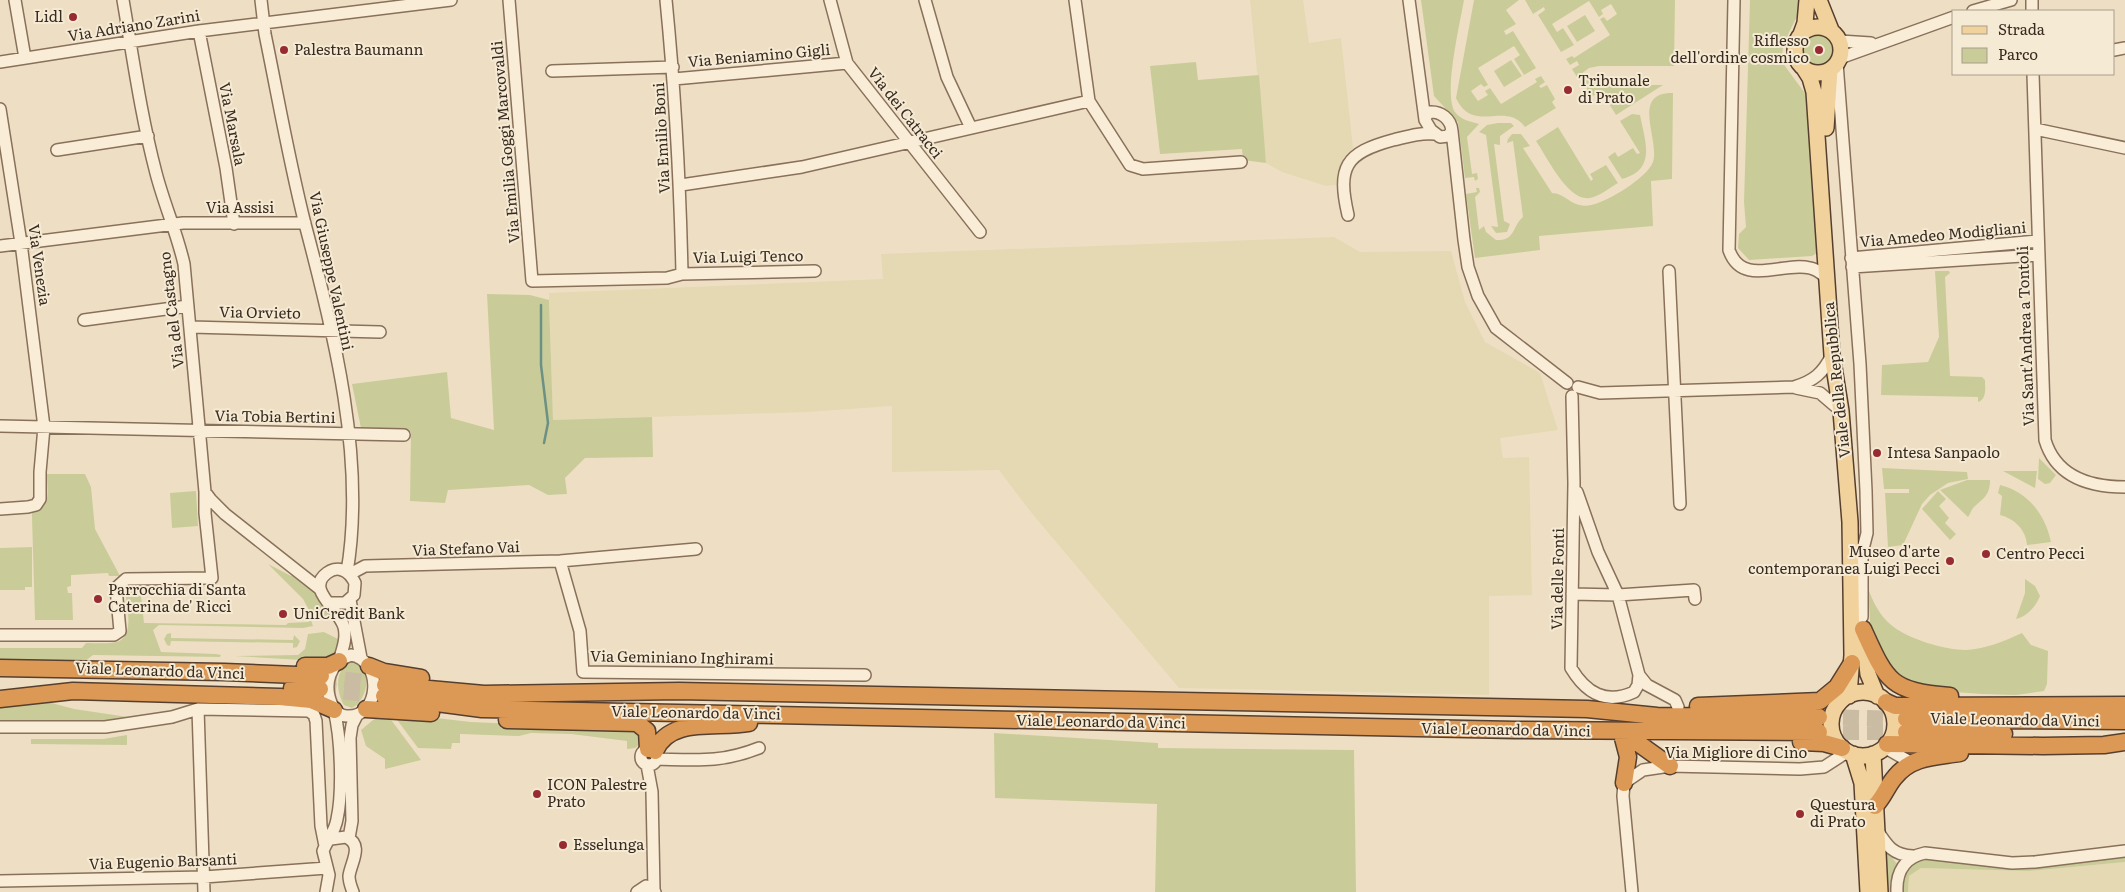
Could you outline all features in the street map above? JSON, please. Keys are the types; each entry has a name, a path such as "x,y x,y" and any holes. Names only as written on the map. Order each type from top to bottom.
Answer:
{"highway":[{"path":"1862,623 1884,672 1900,687 1922,694 2012,704"},
{"path":"76,668 135,664 233,663 328,666 338,661"},
{"path":"365,662 384,672 440,680 613,693"},
{"path":"1587,709 1820,701 1832,694 1845,677 1852,663"},
{"name":"Viale Leonardo da Vinci","path":"0,668 76,668 320,683 129,684 73,691 0,690"},
{"path":"0,699 73,691 280,697 311,700 334,710"},
{"name":"Viale Leonardo da Vinci","path":"384,691 484,694 613,693 679,691 1587,709 1657,716 1819,724 1607,731 482,709 384,691"},
{"path":"1882,699 1895,706 2125,705"},
{"path":"1805,702 1824,705 1843,700"},
{"path":"502,720 580,711"},
{"path":"362,712 502,720 638,724 647,731 652,758"},
{"path":"652,758 662,738 685,728 744,724 798,715"},
{"name":"Viale Leonardo da Vinci","path":"2125,721 1906,726 2125,741"},
{"path":"1607,731 1627,738 1670,766"},
{"path":"1627,738 1824,743 1847,751"},
{"path":"1624,782 1628,757 1627,738"},
{"path":"1882,748 2104,745 2125,741"},
{"path":"1875,806 1895,777 1912,762 1921,758 1965,752 2043,746"}],"main road":[{"name":"Viale della Repubblica","path":"1807,0 1806,23 1795,51 1810,78 1814,92 1832,355 1841,410 1850,522 1852,663 1843,700"},
{"name":"Viale della Repubblica","path":"1819,0 1836,36 1836,64 1826,99 1827,156 1840,348 1850,419 1857,576 1868,674 1882,699"},
{"path":"1801,34 1806,30 1819,26 1836,36"},
{"path":"1803,67 1815,73 1836,64"},
{"path":"1868,892 1862,783 1847,751 1833,736 1831,725 1832,714 1843,700 1866,692 1882,699 1893,713 1895,725 1882,748 1875,806 1880,892"},
{"path":"1847,751 1882,748"}],"street":[{"path":"15,0 25,58"},
{"name":"Via del Castagno","path":"0,634 118,634 120,631 116,588 126,580 212,578 206,523 201,431 184,264 174,224 157,176 123,0"},
{"name":"Via Giuseppe Valentini","path":"261,0 263,23 305,223 330,330 350,433 353,508 348,574"},
{"name":"Via Adriano Zarini","path":"0,62 130,41 404,2 451,0"},
{"name":"Via Emilia Goggi Marcovaldi","path":"509,0 532,282"},
{"name":"Via Emilio Boni","path":"666,0 674,79 680,185 682,274"},
{"name":"Via dei Catracci","path":"830,0 847,63 980,232"},
{"path":"924,0 947,77 970,128"},
{"path":"1075,0 1089,102 1126,161 1135,168 1241,162"},
{"path":"1409,0 1425,119 1438,135 1454,165"},
{"path":"1734,0 1729,250 1736,265 1754,271 1808,267 1827,278"},
{"path":"1976,10 2005,1"},
{"path":"1836,64 1875,44 1952,18"},
{"name":"Via Marsala","path":"198,31 226,168 234,224"},
{"path":"1836,36 1875,44"},
{"name":"Via Beniamino Gigli","path":"674,79 847,63"},
{"name":"Viale della Repubblica","path":"1836,64 1862,395 1867,533 1862,553 1862,623"},
{"path":"552,71 673,67"},
{"name":"Via Sant'Andrea a Tontoli","path":"2033,75 2043,424 2048,448 2060,467 2081,481 2103,486 2125,487"},
{"path":"1420,88 1449,122 1452,131 1454,165 1468,267 1485,312 1496,328 1572,389 1600,393 1794,387 1810,382 1822,374 1832,355"},
{"path":"680,185 802,167 1089,102"},
{"name":"Via Venezia","path":"0,108 21,243 44,427 40,472 40,500 28,507 0,509"},
{"path":"1410,136 1429,112 1440,113"},
{"path":"2035,129 2125,148"},
{"path":"1348,216 1342,193 1350,159 1361,150 1410,136 1448,136 1452,131"},
{"path":"57,150 148,136"},
{"name":"Via Assisi","path":"0,246 174,224 305,223"},
{"name":"Via Amedeo Modigliani","path":"1852,262 2038,241"},
{"path":"2010,244 2011,257"},
{"path":"1808,267 1824,253"},
{"name":"Via Amedeo Modigliani","path":"1852,262 2039,255"},
{"name":"Via Luigi Tenco","path":"532,282 667,278 682,274 815,271"},
{"path":"1669,271 1680,504"},
{"path":"84,320 188,306"},
{"name":"Via Orvieto","path":"191,327 380,332"},
{"path":"1794,387 1820,393 1841,410"},
{"name":"Via delle Fonti","path":"1572,389 1574,484 1572,668 1579,682 1592,693 1612,698 1634,692 1638,685 1639,675"},
{"name":"Via Tobia Bertini","path":"0,426 404,434"},
{"path":"1574,484 1598,552 1618,595 1639,675 1647,685 1675,700 1678,707"},
{"path":"205,492 219,509 320,590"},
{"path":"206,523 214,512 219,509"},
{"name":"Via Stefano Vai","path":"369,566 560,561 696,549"},
{"path":"351,550 359,561 369,566"},
{"name":"Via Geminiano Inghirami","path":"560,561 580,632 583,672 865,675"},
{"path":"326,892 329,876 324,857 337,819 339,793 339,729 330,699 329,677 338,661 345,639 345,630 338,612 321,595 320,590 322,578 332,570 348,574 369,566"},
{"path":"329,603 340,605 350,600 354,595 348,574"},
{"path":"1572,594 1618,595 1694,590 1695,599"},
{"path":"349,838 352,820 350,738 352,725 372,700 374,685 365,662 350,600"},
{"path":"338,661 351,656 365,662"},
{"path":"0,727 105,727 172,716 198,709 309,710 314,715 321,826 328,842"},
{"path":"198,709 204,892"},
{"path":"334,710 346,716 362,712"},
{"path":"648,890 652,867 652,758 715,760 736,758 759,748"},
{"path":"1882,748 1912,762"},
{"name":"Via Migliore di Cino","path":"1624,782 1643,770 1670,766 1800,770 1824,767 1847,751"},
{"path":"1624,782 1622,796 1632,892"},
{"path":"1877,828 1893,851 1901,855 1913,856 1932,852 2012,863 2125,851"},
{"path":"328,842 339,836 349,838 356,848 349,879 353,892"},
{"path":"1898,892 1897,882 1901,870 1913,856"},
{"name":"Via Eugenio Barsanti","path":"0,881 115,886 327,868"}],"shaded area":[{"path":"1250,0 1303,0 1309,43 1341,38 1353,148 1344,157 1336,185 1326,186 1282,172 1266,163"},
{"path":"1334,237 1360,252 1451,251 1465,302 1485,342 1540,373 1558,430 1500,438 1503,458 1529,457 1532,595 1489,596 1489,695 1179,688 1030,511 999,470 892,472 892,406 807,412 553,420 549,293 883,279 881,254"},
{"path":"2125,862 2125,892 1908,892 1909,876 1921,868 2029,871"}],"green space":[{"path":"1421,0 1464,0 1454,58 1451,90 1452,103 1457,115 1479,124 1467,137 1472,174 1477,173 1478,179 1475,181 1474,177 1465,178 1458,122 1434,96"},
{"path":"1474,0 1519,0 1506,10 1516,24 1504,31 1506,35 1513,31 1536,68 1524,75 1514,59 1520,55 1514,46 1478,68 1488,85 1484,87 1481,84 1471,91 1478,101 1488,95 1485,91 1490,88 1501,104 1537,82 1535,79 1541,76 1545,82 1539,86 1541,88 1547,85 1555,99 1552,102 1556,108 1525,127 1517,120 1508,116 1480,116 1471,114 1463,109 1456,98"},
{"path":"1525,0 1675,0 1674,66 1599,66 1589,68 1577,77 1572,69 1579,65 1577,61 1570,65 1566,59 1572,56 1574,58 1610,35 1600,19 1604,17 1607,21 1617,14 1611,4 1601,10 1603,14 1599,17 1589,1 1552,24 1557,32 1563,28 1574,45 1561,52 1538,15 1545,10 1544,7 1533,14"},
{"path":"1750,0 1802,0 1784,45 1782,62 1807,96 1817,239 1817,253 1812,256 1749,260 1738,248 1739,234 1746,227 1744,202"},
{"path":"1585,15 1595,31 1577,42 1567,26"},
{"path":"1819,33 1825,34 1830,38 1834,43 1834,55 1830,60 1825,64 1819,65 1813,64 1808,60 1804,55 1803,49 1804,43 1808,38 1813,34"},
{"path":"1511,60 1522,76 1504,87 1494,71"},
{"path":"1196,62 1198,80 1259,75 1266,163 1243,160 1242,149 1160,154 1150,66"},
{"path":"1586,78 1593,80 1598,78 1651,78 1651,85 1663,85 1616,115 1601,91 1591,97 1583,81"},
{"path":"1673,93 1672,179 1651,181 1653,226 1539,236 1540,250 1475,258 1466,194 1477,192 1476,188 1479,188 1480,192 1475,197 1479,230 1484,226 1486,232 1496,240 1502,240 1510,236 1523,217 1513,141 1507,143 1512,134 1521,134 1530,146 1523,148 1552,193 1561,195 1579,205 1591,205 1607,199 1626,188 1649,168 1653,162 1654,153 1650,109 1653,100 1660,95"},
{"path":"1632,114 1640,115 1646,153 1640,169 1633,175 1622,179 1608,157 1615,152 1618,157 1633,148 1637,154 1640,153 1620,121"},
{"path":"1511,123 1514,126 1500,136 1500,145 1494,144 1504,221 1510,224 1507,232 1496,233 1491,226 1498,227 1486,135 1479,132 1487,125"},
{"path":"1558,127 1591,181 1593,179 1590,174 1606,165 1618,183 1601,194 1590,198 1574,193 1566,186 1536,141"},
{"path":"1935,271 1949,271 1950,273 1945,277 1950,376 1982,377 1985,380 1985,393 1981,401 1978,402 1978,397 1881,395 1882,365 1928,362 1939,337"},
{"path":"487,294 530,295 549,300 553,420 652,417 653,457 585,458 565,478 567,494 548,495 529,485 448,490 445,503 410,501 411,432 361,428 352,384 447,372 451,418 494,430"},
{"path":"2039,458 2056,475 2050,483 2045,484 2038,479"},
{"path":"1882,468 1967,472 1968,479 1948,483 1930,495 1922,504 1903,545 1888,547 1885,493 1909,493 1909,489 1884,489"},
{"path":"2003,471 2037,471 2035,488"},
{"path":"47,474 85,474 91,487 95,529 120,576 109,576 108,573 71,575 71,586 67,587 68,593 72,593 73,620 35,620 32,513 38,511 46,503 48,492"},
{"path":"1967,480 1990,480 1988,493 1973,508 1968,517 1940,490"},
{"path":"2000,485 2019,493 2034,506 2044,522 2051,542 2027,545 2019,526 2010,519 2000,515 2002,496 1998,493"},
{"path":"196,491 198,526 172,528 170,493"},
{"path":"1938,491 1946,499 1939,506 1949,518 1945,523 1956,534 1950,540 1922,509"},
{"path":"32,547 32,587 25,587 25,590 0,590 0,548"},
{"path":"268,564 291,576 293,574 314,590 320,603 336,619 314,619 303,599"},
{"path":"2025,579 2035,586 2040,596 2031,610 2024,616 2016,619 2025,593"},
{"path":"140,586 144,623 286,625 288,623 309,622 308,612 313,626 303,628 159,625 153,630 161,652 216,654 221,655 220,657 93,655 84,662 0,661 0,648 82,648 86,643 117,642 123,638 128,626 128,609 124,587"},
{"path":"1868,588 1877,608 1890,624 1926,643 1966,650 1995,644 2022,633 2031,645 2048,651 2047,684 2044,691 2016,695 1913,689 1894,680 1871,639"},
{"path":"324,632 340,640 337,653 320,661 234,656 298,655 305,649 308,634"},
{"path":"171,633 171,638 293,640 294,635 300,641 297,647 293,648 293,643 171,641 170,646 167,645 164,639 167,634"},
{"path":"351,662 363,668 366,674 365,690 358,704 352,708 344,705 338,688 339,675 345,665"},
{"path":"37,699 74,709 128,717 103,721 0,722 0,701"},
{"path":"392,713 471,722 639,730 640,744 635,748 627,749 627,741 571,734 531,733 519,736 460,734 460,743 452,743 451,749 418,748"},
{"path":"380,717 389,717 421,760 385,769 385,759 366,746 361,730"},
{"path":"994,733 1158,743 1158,748 1354,750 1356,892 1155,892 1157,804 995,798"},
{"path":"127,735 127,745 31,744 31,739 103,739"},
{"path":"1883,847 1898,865 1891,881 1891,892 1885,892"},
{"path":"2125,854 2125,862 2029,871 1921,868 1909,876 1908,892 1902,892 1901,879 1908,866 1923,857 1960,860"}],"waterway":[{"path":"541,305 541,365 548,423 544,443"}],"tunnel":[{"path":"321,676 385,685"},
{"path":"320,689 384,696"},
{"path":"1819,717 1906,719"},
{"path":"1819,732 1906,732"}],"place":[{"name":"Lidl","path":"73,17"},
{"name":"Palestra Baumann","path":"284,50"},
{"name":"Riflesso dell'ordine cosmico","path":"1819,50"},
{"name":"Tribunale di Prato","path":"1568,90"},
{"name":"Intesa Sanpaolo","path":"1877,453"},
{"name":"Centro Pecci","path":"1986,554"},
{"name":"Museo d'arte contemporanea Luigi Pecci","path":"1950,561"},
{"name":"Parrocchia di Santa Caterina de' Ricci","path":"98,599"},
{"name":"UniCredit Bank","path":"283,614"},
{"name":"ICON Palestre Prato","path":"537,794"},
{"name":"Questura di Prato","path":"1800,814"},
{"name":"Esselunga","path":"563,845"}]}
